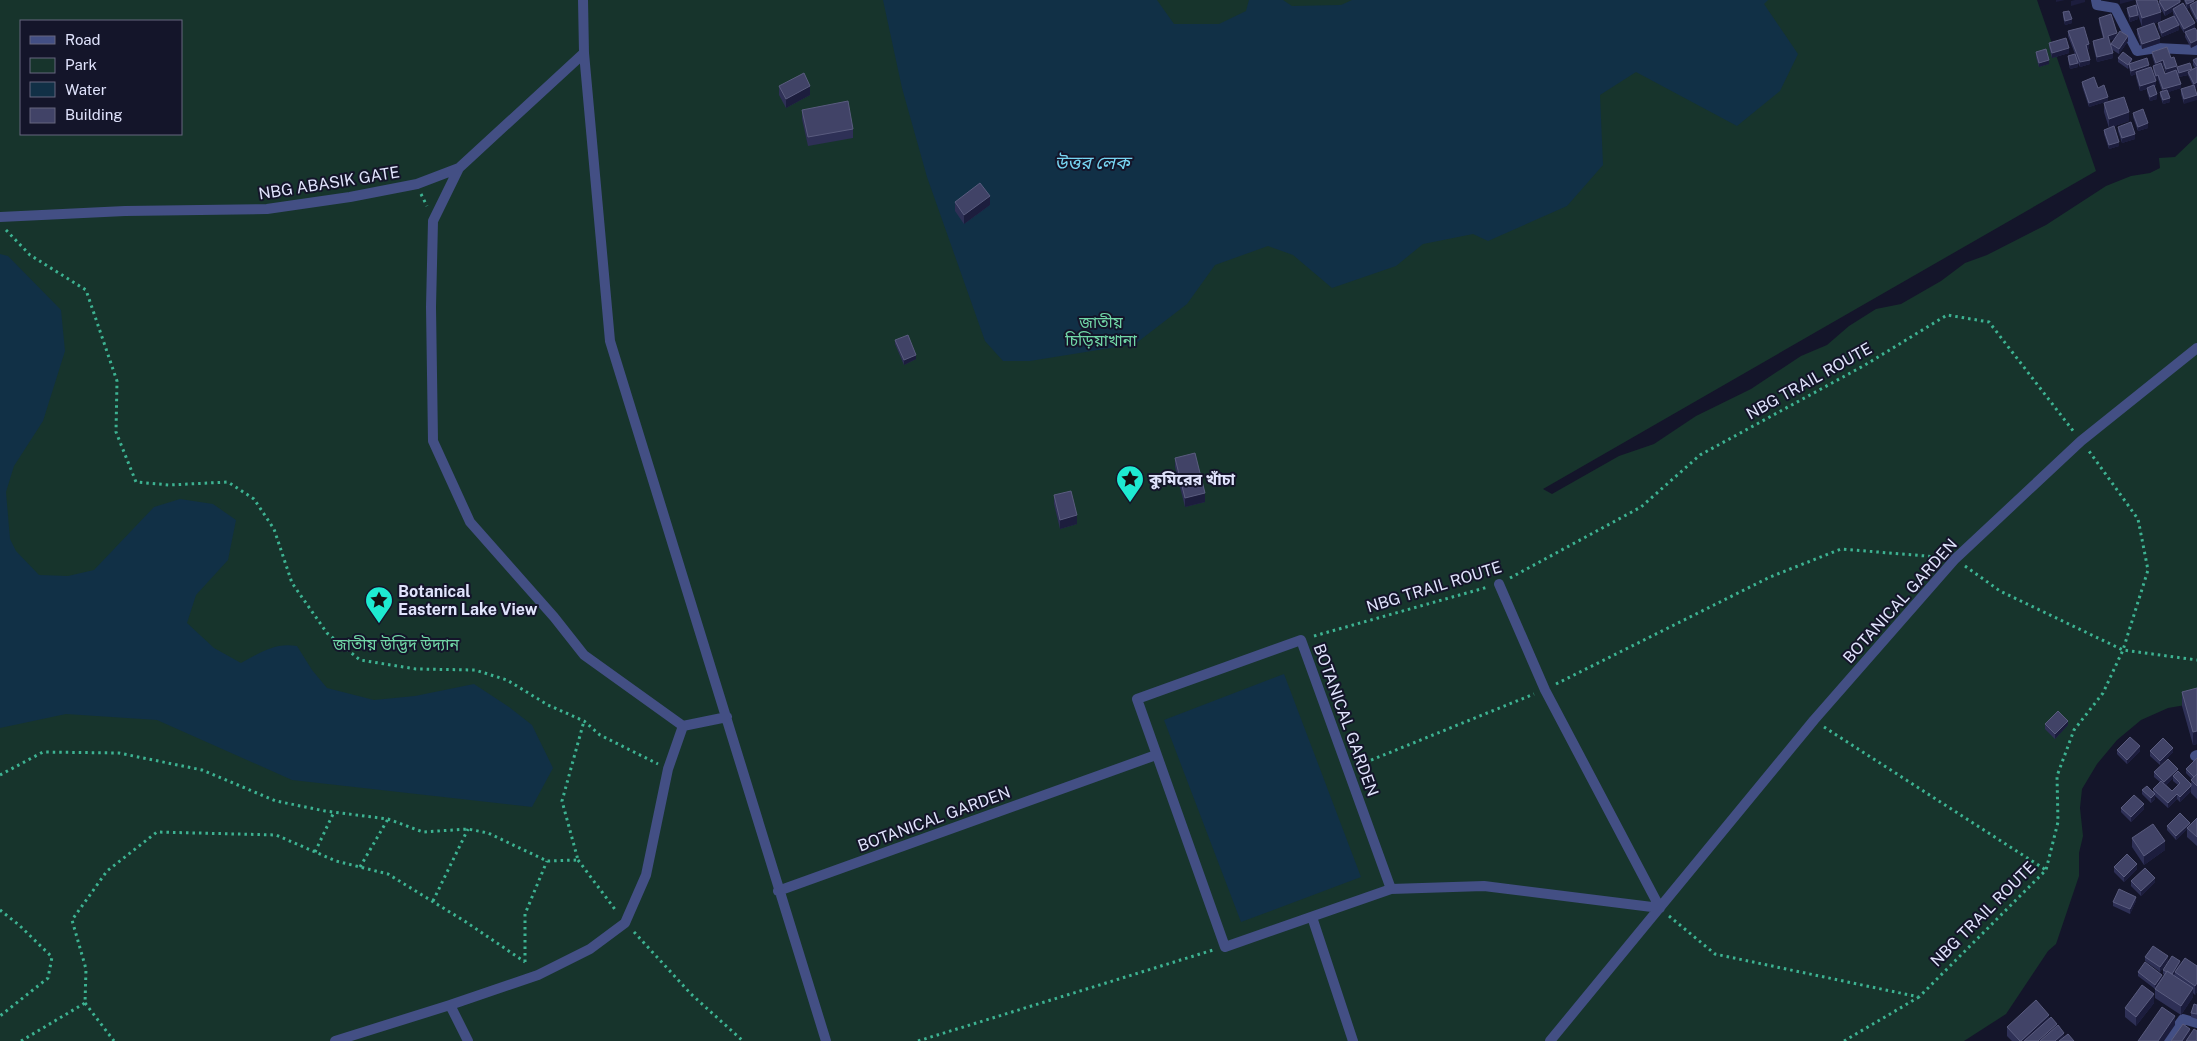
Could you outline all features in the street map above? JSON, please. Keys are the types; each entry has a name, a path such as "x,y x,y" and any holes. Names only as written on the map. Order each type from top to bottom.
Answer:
{"street":[{"path":"583,0 584,53 610,341 727,717 778,891 826,1041"},
{"path":"2096,0 2097,5 2115,8 2137,51 2158,48 2197,50"},
{"name":"NBG ABASIK GATE","path":"0,217 125,211 267,210 417,184 459,168 584,53"},
{"path":"459,168 434,221 431,307 432,441 470,522 554,617 584,655 683,726 727,717"},
{"name":"BOTANICAL GARDEN","path":"1550,1041 1814,720 1956,559 2081,441 2197,348"},
{"path":"1499,584 1544,690 1660,908"},
{"name":"BOTANICAL GARDEN","path":"1225,947 1137,699 1301,640 1391,890"},
{"path":"335,1041 538,975 590,949 625,923 646,875 668,769 683,726"},
{"name":"BOTANICAL GARDEN","path":"778,891 1156,755"},
{"path":"1225,947 1391,890 1484,886 1660,908"},
{"path":"1312,916 1353,1041"},
{"path":"450,1005 468,1041"},
{"path":"2167,1041 2183,1019 2197,1023"}],"path":[{"path":"417,184 434,221"},
{"path":"0,225 30,255 86,290 117,381 116,432 136,482 170,485 228,482 254,499 274,529 292,583 327,632 360,660 416,669 475,670 507,680 548,705 584,721 600,735 668,769"},
{"name":"NBG TRAIL ROUTE","path":"1301,640 1499,584 1641,507 1700,455 1865,365 1947,315 1989,322 2081,441 2138,519 2148,570 2123,650 2103,693 2074,730 2056,776 2058,822 2046,870 1919,997 1844,1041"},
{"path":"1348,769 1544,690 1770,577 1841,549 1956,559 2000,591 2123,650 2197,660"},
{"path":"1814,720 2046,870"},
{"path":"584,721 562,801 578,860 625,923 692,994 742,1041"},
{"path":"0,775 43,752 119,753 202,770 276,801 334,812 388,819 423,832 468,829 488,833 547,861 578,860"},
{"path":"315,852 334,812"},
{"path":"360,867 388,819"},
{"path":"433,901 468,829"},
{"path":"114,1041 85,1003 86,969 72,920 106,871 157,832 276,835 336,861 388,874 433,901 524,962 538,975"},
{"path":"524,962 525,914 547,861"},
{"path":"1660,908 1715,954 1919,997"},
{"path":"0,910 19,924 52,957 48,978 0,1016"},
{"path":"918,1041 1225,947"},
{"path":"21,1041 85,1003"}],"green space":[{"name":"জাতীয় উদ্ভিদ উদ্যান","path":"0,0 2037,0 2096,171 1543,489 1552,494 1619,456 1654,444 1696,416 1751,389 1801,356 1827,345 1849,326 1876,309 1901,304 1941,281 1965,263 1987,255 2046,225 2106,186 2131,176 2150,173 2160,168 2159,158 2175,157 2197,136 2197,703 2168,708 2141,720 2117,740 2097,764 2082,789 2080,808 2083,836 2079,853 2079,876 2056,944 2048,951 2006,1014 1964,1041 0,1041"}],"water":[{"name":"উত্তর লেক","path":"883,0 1157,0 1174,24 1219,24 1246,11 1249,0 1283,0 1292,6 1341,5 1352,0 1768,0 1764,4 1798,54 1780,91 1737,126 1636,72 1600,95 1603,165 1567,206 1488,241 1473,234 1423,244 1396,266 1332,288 1293,255 1268,246 1215,265 1187,304 1135,344 1030,361 1003,361 985,341 927,177 902,88"},
{"path":"0,254 8,256 61,310 65,351 43,421 14,466 6,492 10,539 16,551 39,575 68,576 94,570 154,507 180,499 213,504 236,520 228,560 196,595 187,623 214,648 241,663 275,647 297,646 312,670 327,688 374,700 415,696 474,684 532,725 553,768 532,807 292,780 157,720 66,714 0,728"},
{"path":"1284,674 1361,877 1241,922 1164,720"}],"building":[{"path":"2136,0 2157,0 2161,12 2142,18"},
{"path":"2180,0 2180,2 2165,11 2159,1"},
{"path":"2185,0 2194,0 2194,1 2187,4"},
{"path":"2197,1 2197,19 2190,5"},
{"path":"2183,3 2195,23 2184,29 2173,9"},
{"path":"2136,5 2138,15 2130,17 2127,8"},
{"path":"2069,11 2072,19 2065,21 2063,12"},
{"path":"2111,14 2117,33 2108,36 2113,53 2097,57 2093,41 2104,38 2099,18"},
{"path":"2174,16 2179,25 2162,33 2158,23"},
{"path":"2154,23 2160,38 2142,44 2137,29"},
{"path":"2084,27 2089,44 2086,45 2090,60 2080,62 2068,31"},
{"path":"2195,28 2197,40 2191,43 2185,32"},
{"path":"2120,31 2128,36 2119,49 2111,44"},
{"path":"2066,38 2069,48 2052,53 2049,43"},
{"path":"2167,47 2171,58 2174,57 2177,66 2166,69 2163,60 2156,63 2152,52"},
{"path":"2046,49 2049,60 2039,63 2036,52"},
{"path":"2123,52 2132,59 2128,65 2118,58"},
{"path":"2075,54 2078,63 2070,65 2068,56"},
{"path":"2147,58 2149,65 2131,71 2129,64"},
{"path":"2197,58 2197,66 2193,60"},
{"path":"2161,63 2165,74 2176,70 2181,84 2163,89 2153,66"},
{"path":"2190,63 2192,69 2179,73 2177,67"},
{"path":"2151,67 2156,81 2140,86 2136,72"},
{"path":"2197,67 2197,82 2194,84 2188,72"},
{"path":"804,73 810,86 786,99 779,86"},
{"path":"2094,77 2098,88 2104,85 2108,97 2089,103 2082,82"},
{"path":"2154,85 2157,94 2150,97 2147,88"},
{"path":"2194,85 2197,95 2184,99 2181,89"},
{"path":"2167,90 2170,98 2163,100 2160,92"},
{"path":"2124,97 2129,112 2109,119 2104,103"},
{"path":"848,101 853,129 808,137 802,110"},
{"path":"2143,109 2148,123 2138,127 2133,113"},
{"path":"2131,122 2135,134 2122,138 2118,127"},
{"path":"2114,126 2119,142 2109,145 2104,130"},
{"path":"980,183 990,196 964,215 955,202"},
{"path":"908,335 916,355 904,360 895,340"},
{"path":"1195,453 1205,493 1185,498 1175,458"},
{"path":"1071,491 1077,515 1060,520 1054,495"},
{"path":"2197,688 2197,731 2193,732 2182,692"},
{"path":"2058,711 2068,721 2055,734 2045,724"},
{"path":"2130,737 2140,746 2127,760 2117,750"},
{"path":"2163,738 2173,748 2160,761 2150,751"},
{"path":"2197,758 2197,774 2194,777 2186,769"},
{"path":"2168,759 2178,769 2164,782 2154,772"},
{"path":"2178,771 2191,786 2180,797 2177,794 2168,803 2153,789 2161,781 2172,791 2180,783 2173,776"},
{"path":"2197,774 2197,786 2191,780"},
{"path":"2147,786 2155,794 2151,798 2142,790"},
{"path":"2134,795 2144,804 2131,817 2121,808"},
{"path":"2180,813 2190,823 2176,836 2167,826"},
{"path":"2197,818 2197,837 2187,828"},
{"path":"2153,824 2165,841 2144,856 2132,838"},
{"path":"2127,854 2137,864 2124,877 2114,867"},
{"path":"2145,868 2155,878 2141,891 2131,881"},
{"path":"2119,889 2136,897 2130,909 2113,902"},
{"path":"2153,946 2168,956 2160,967 2145,957"},
{"path":"2172,956 2180,961 2172,974 2163,970"},
{"path":"2185,958 2197,966 2197,983 2195,986 2175,972"},
{"path":"2145,962 2162,975 2155,985 2138,972"},
{"path":"2167,971 2193,988 2181,1006 2155,989"},
{"path":"2142,985 2154,994 2136,1017 2125,1008"},
{"path":"2036,1000 2049,1015 2020,1041 2007,1027"},
{"path":"2194,1004 2197,1005 2197,1014 2191,1013"},
{"path":"2162,1007 2175,1016 2158,1041 2138,1041"},
{"path":"2051,1017 2057,1024 2038,1041 2024,1041"},
{"path":"2183,1024 2190,1029 2182,1041 2171,1041"},
{"path":"2058,1025 2064,1033 2055,1041 2040,1041"},
{"path":"2194,1029 2197,1031 2196,1041 2186,1041"},
{"path":"2068,1034 2074,1041 2059,1041"}],"place":[{"name":"কুমিরের খাঁচা","path":"1130,503"},
{"name":"Botanical Eastern Lake View","path":"379,624"}],"park label":[{"name":"জাতীয় চিড়িয়াখানা","path":"1101,331"}]}
